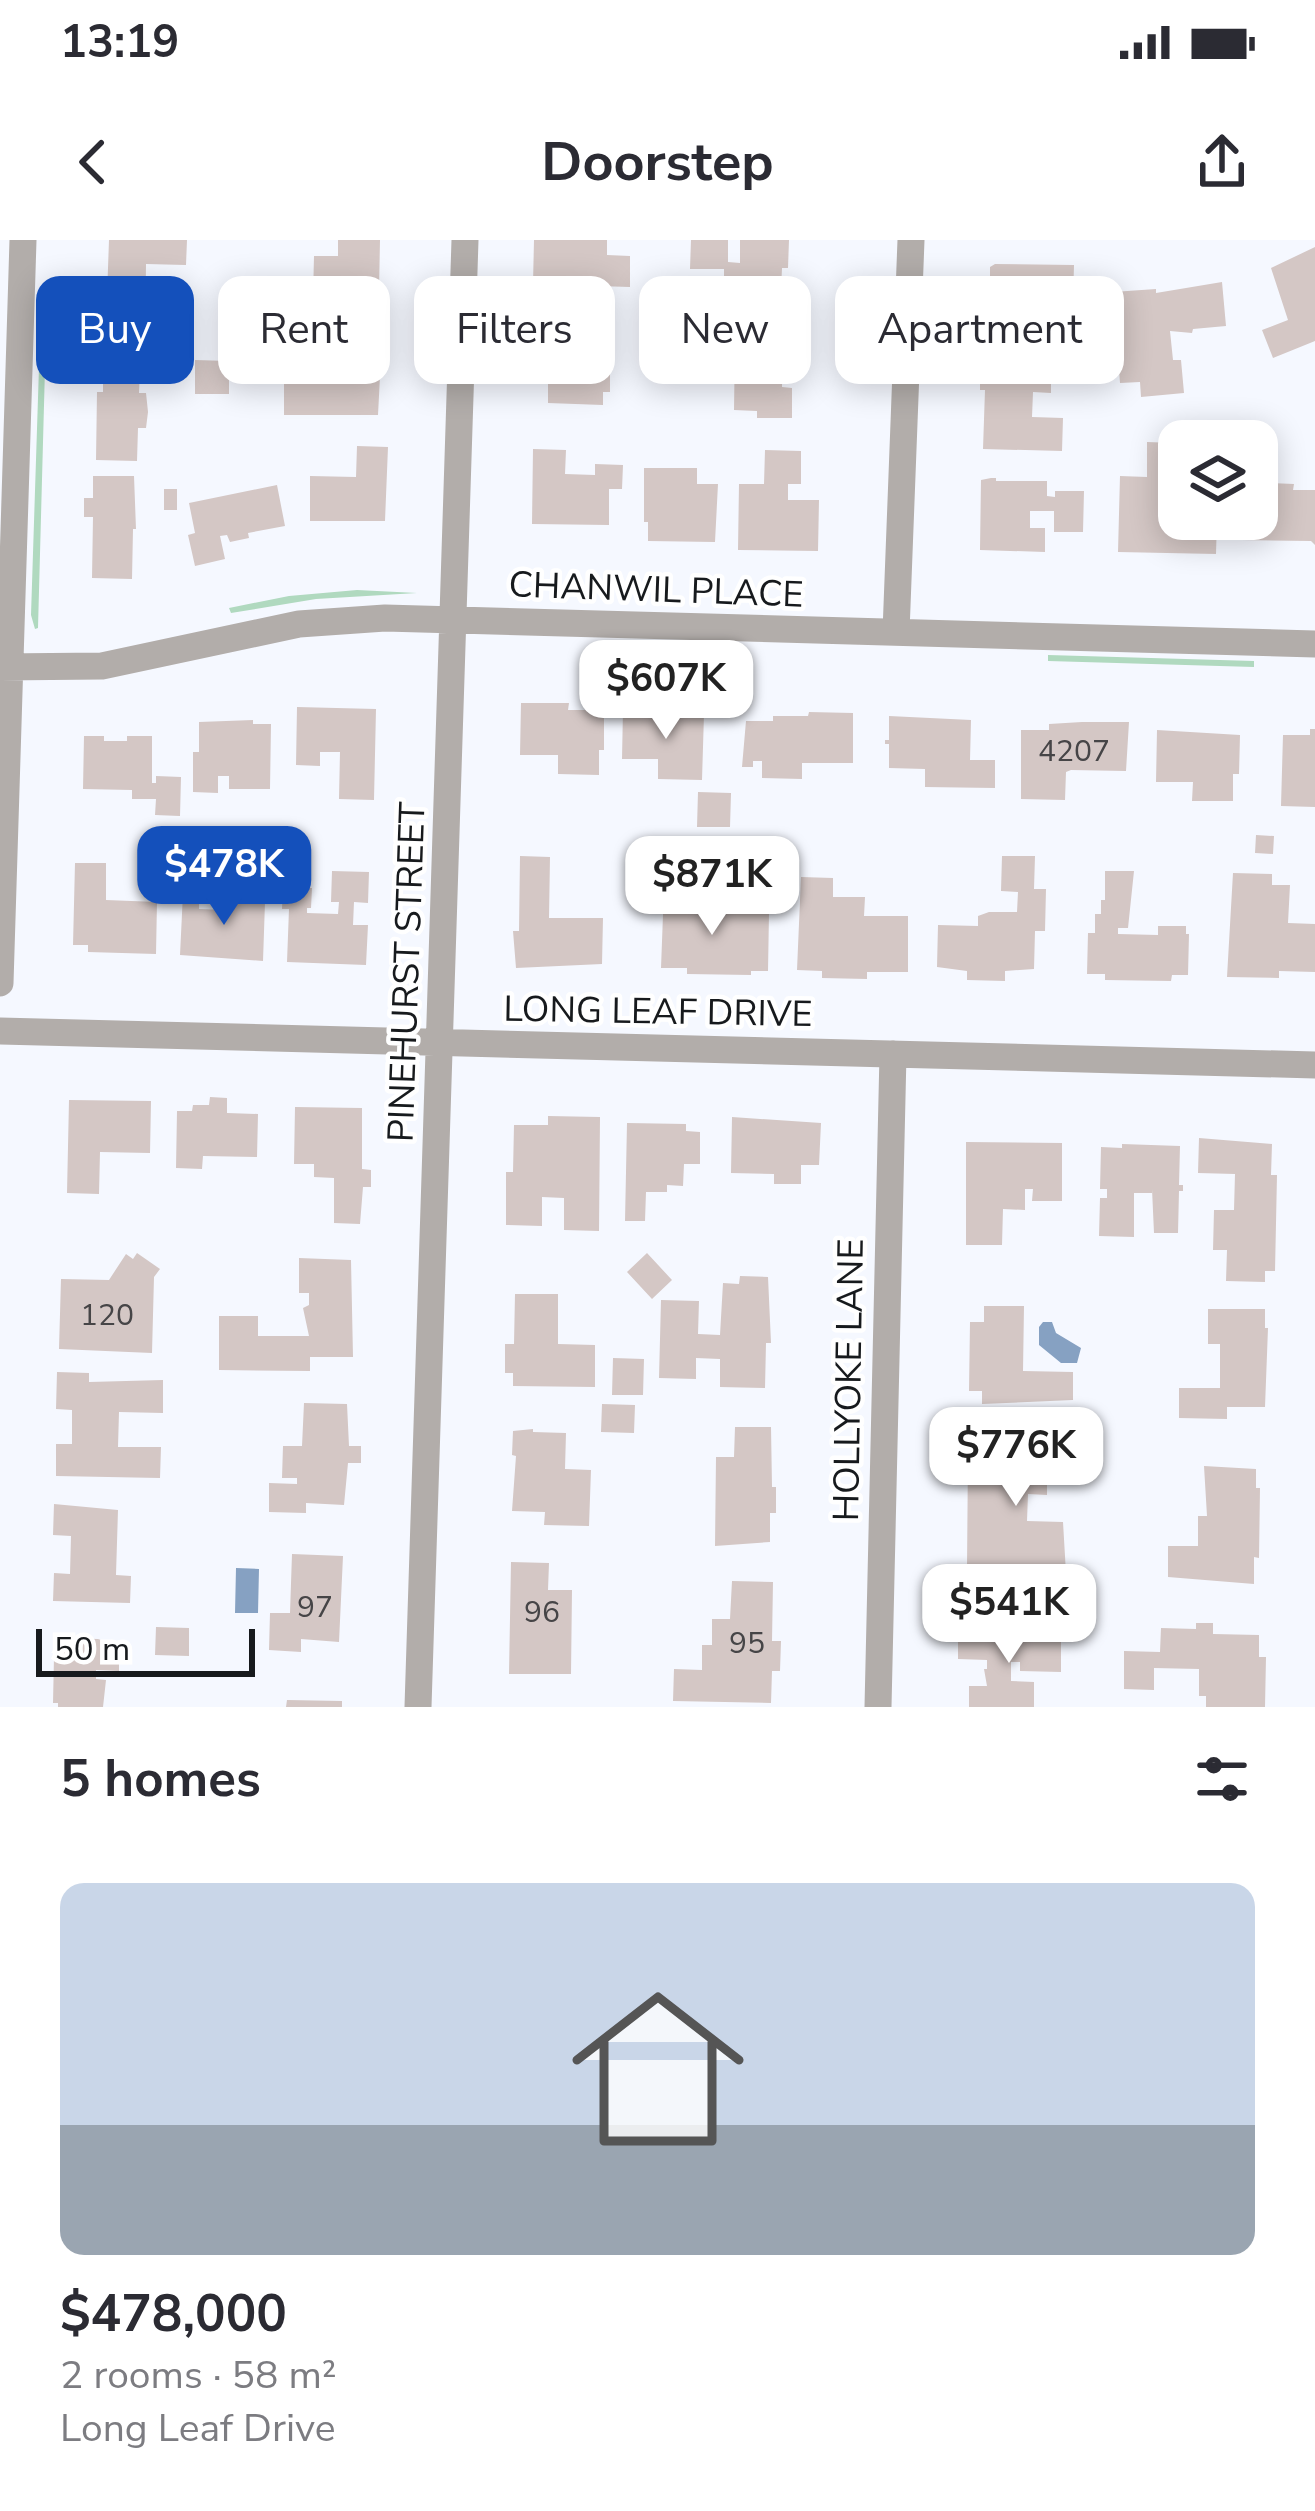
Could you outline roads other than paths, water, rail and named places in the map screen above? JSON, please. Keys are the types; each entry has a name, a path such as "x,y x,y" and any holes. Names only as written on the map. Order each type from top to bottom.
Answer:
{"street":[{"path":"0,983 4,667 23,240"},
{"name":"PINEHURST STREET","path":"418,1707 465,240"},
{"path":"896,632 910,240"},
{"name":"CHANWIL PLACE","path":"4,667 102,666 228,637 343,619 1315,644"},
{"name":"LONG LEAF DRIVE","path":"0,1030 1315,1065"},
{"name":"HOLLYOKE LANE","path":"878,1707 893,1054"}],"water":[{"path":"1043,1322 1052,1322 1056,1333 1081,1348 1077,1363 1061,1363 1039,1345"},
{"path":"236,1568 259,1569 258,1613 235,1613"}]}
